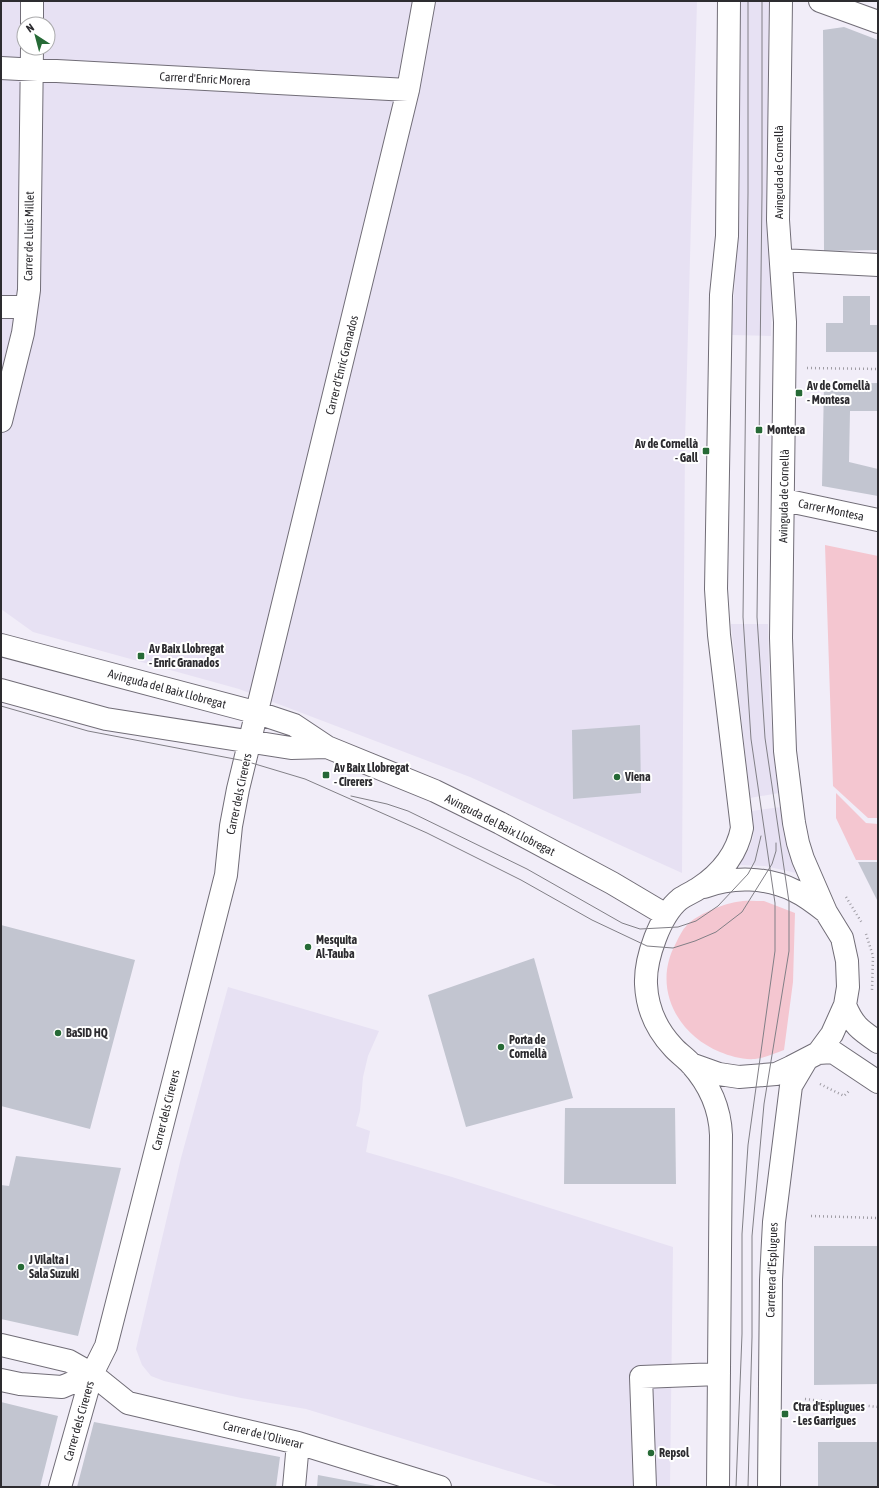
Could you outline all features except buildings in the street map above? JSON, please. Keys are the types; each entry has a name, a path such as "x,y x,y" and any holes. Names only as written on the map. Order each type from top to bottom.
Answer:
{"street":[{"path":"32,1 32,16"},
{"name":"Carrer d'Enric Granados","path":"254,728 408,90 424,1"},
{"name":"Avinguda de Cornellà","path":"698,889 725,867 740,840 742,828 719,635 716,588 721,295 727,236 729,1"},
{"name":"Avinguda de Cornellà","path":"781,1 778,220 791,261 785,329 784,500 781,638 785,751 798,843 803,859 826,912 842,938 847,961 848,987 844,1005"},
{"path":"820,1 878,22"},
{"name":"Carrer de Lluís Millet","path":"1,421 23,332 29,290 32,56"},
{"name":"Carrer d'Enric Morera","path":"1,68 408,90"},
{"path":"791,261 878,265"},
{"path":"1,307 26,307"},
{"name":"Carrer Montesa","path":"784,500 878,520"},
{"path":"1,630 30,652"},
{"name":"Avinguda del Baix Llobregat","path":"1,645 30,652 254,728 291,748 327,747"},
{"name":"Avinguda del Baix Llobregat","path":"1,690 106,719 254,728 294,725 327,747 420,785 500,823 612,883 666,915"},
{"name":"Carrer dels Cirerers","path":"60,1487 92,1374 106,1346 226,875 231,826 254,728"},
{"name":"Avinguda de Cornellà","path":"666,915 680,899 698,889 718,882 736,879 762,881 795,890 826,912"},
{"name":"Carretera d'Esplugues","path":"666,915 657,932 651,952 646,983 649,1007 660,1031 673,1048 691,1064 714,1099 719,1114 721,1128 718,1487"},
{"path":"844,1005 851,1021 861,1031 878,1042"},
{"name":"Carretera d'Esplugues","path":"769,1487 771,1280 774,1222 791,1086 812,1056 832,1034 844,1005"},
{"path":"812,1056 833,1052 870,1077"},
{"name":"Carretera d'Esplugues","path":"691,1064 719,1074 739,1077 776,1074 812,1056"},
{"name":"Carrer de l'Oliverar","path":"1,1345 69,1360 92,1374 128,1403 298,1443 440,1487"},
{"path":"1,1380 20,1384 62,1387 92,1374"},
{"path":"645,1487 641,1378 719,1374"},
{"path":"294,1487 298,1443"}],"path":[{"path":"807,368 878,369"},
{"path":"842,892 857,913 870,945 874,972 871,996"},
{"path":"817,1082 844,1096 870,1077"},
{"path":"811,1216 878,1218"},
{"path":"805,1399 878,1407"}],"shaded area":[{"path":"1,1 697,1 685,442 682,873 470,777 239,689 33,632 1,609"},
{"path":"741,1 769,1 767,227 772,287 771,336 731,335 739,225"},
{"path":"825,545 878,556 878,818 868,818 833,786"},
{"path":"731,624 768,624 770,709 779,793 750,798"},
{"path":"836,793 866,823 878,824 878,860 856,860 836,818"},
{"path":"781,807 787,842 796,873 765,866 738,865 748,851 753,838 754,825 751,811"},
{"path":"743,901 764,901 795,913 793,982 784,1050 762,1058 746,1059 720,1052 704,1044 691,1033 680,1021 672,1007 668,992 667,976 669,959 681,934 691,921 710,910 731,903"},
{"path":"228,987 379,1031 368,1056 363,1077 360,1111 356,1126 370,1131 366,1152 452,1177 673,1247 670,1487 561,1487 306,1409 241,1398 164,1381 151,1376 142,1365 136,1349 181,1158"}],"tram line":[{"path":"736,1487 742,1334 742,1234 748,1145 775,951 775,903 751,739 743,617 748,193 748,1"},
{"path":"748,1487 752,1337 752,1236 764,1104 789,951 789,902 765,738 757,617 762,193 762,1"},
{"path":"1,706 88,731 245,761 305,779 427,833 521,880 592,920 647,946 673,948 695,941 716,932 742,912 772,864 776,851 776,843"},
{"path":"351,796 387,804 408,811 527,869 622,923 640,929 678,927 696,921 718,906 748,874 755,861 761,836"}],"place":[{"name":"Av de Cornellà - Montesa","path":"799,393"},
{"name":"Montesa","path":"759,430"},
{"name":"Av de Cornellà - Gall","path":"706,451"},
{"name":"Av Baix Llobregat - Enric Granados","path":"141,656"},
{"name":"Av Baix Llobregat - Cirerers","path":"326,775"},
{"name":"Viena","path":"617,777"},
{"name":"Mesquita Al-Tauba","path":"308,947"},
{"name":"BaSID HQ","path":"58,1033"},
{"name":"Porta de Cornellà","path":"501,1047"},
{"name":"J Vilalta i Sala Suzuki","path":"21,1267"},
{"name":"Ctra d'Esplugues - Les Garrigues","path":"785,1414"},
{"name":"Repsol","path":"651,1453"}]}
